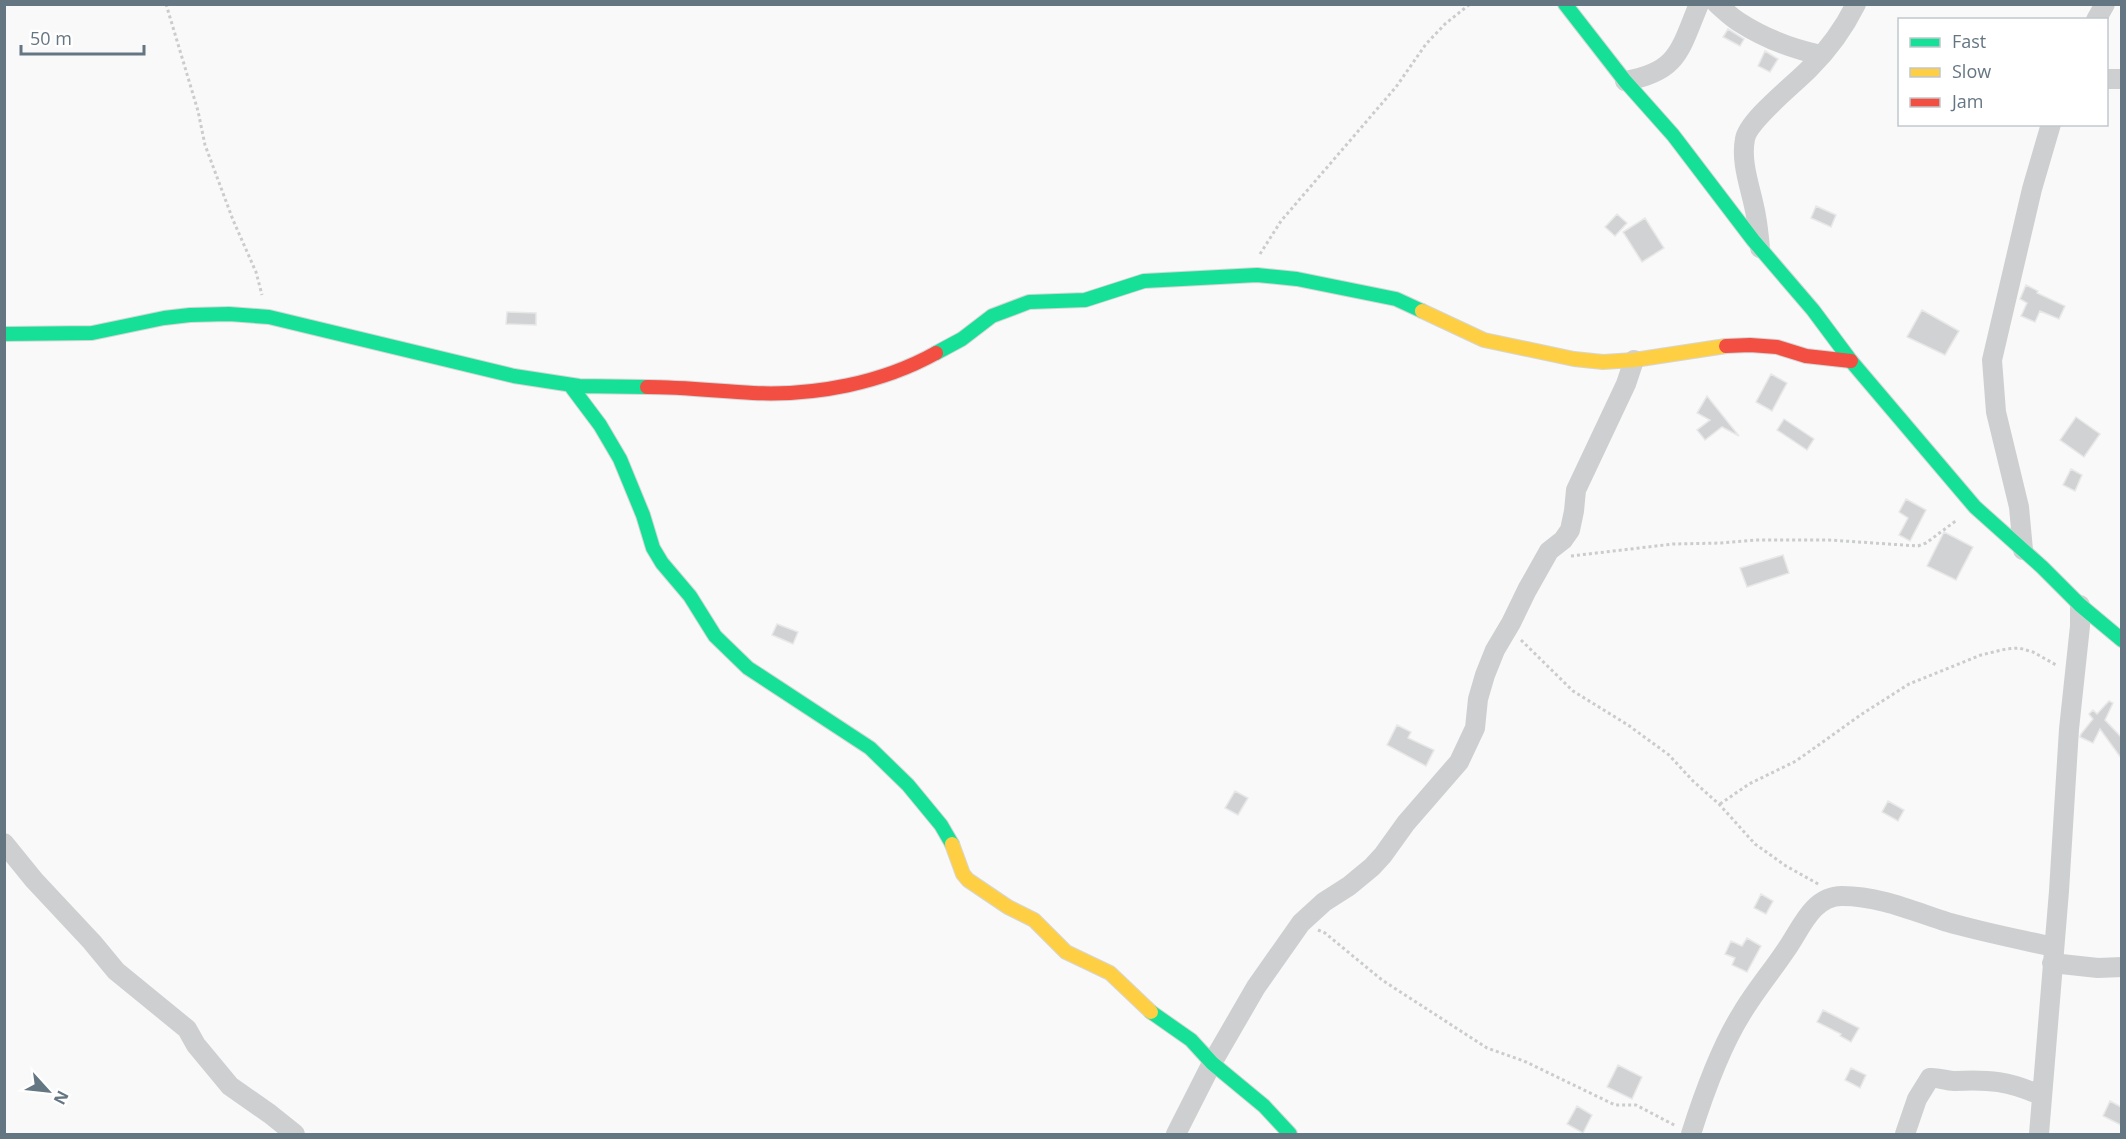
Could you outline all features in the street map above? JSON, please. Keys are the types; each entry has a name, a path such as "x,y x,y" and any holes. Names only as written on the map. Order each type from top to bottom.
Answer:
{"street":[{"path":"1565,4 1625,81 1673,135 1851,361 1975,507 2080,605 2119,634"},
{"path":"1625,81 1644,78 1669,64 1687,38 1699,4"},
{"path":"1717,4 1736,20 1766,37 1802,51 1821,55"},
{"path":"1760,248 1757,217 1745,162 1745,136 1760,116 1835,39 1856,4"},
{"path":"2097,18 2105,4"},
{"path":"2023,550 2019,507 1996,412 1992,360 2032,189 2050,126"},
{"path":"4,334 93,333 165,318 207,313 269,317 514,376 570,385 682,387 754,393 820,390 863,381 920,361 962,339 992,316 1029,302 1085,300 1144,281 1257,275 1297,279 1396,299 1484,340 1575,359 1604,362 1634,360 1712,347 1750,345 1777,347 1806,356 1851,361"},
{"path":"1176,1134 1212,1063 1256,987 1301,922 1372,867 1406,823 1460,762 1475,729 1478,699 1495,650 1549,550 1563,540 1570,530 1576,490 1626,384 1634,360"},
{"path":"570,385 600,425 620,459 654,548 662,563 690,596 715,636 748,668 870,748 908,785 941,825 952,844 963,874 968,880 1008,907 1034,920 1066,952 1110,973 1144,1008 1191,1040 1212,1063 1264,1106 1290,1134"},
{"path":"2039,1134 2080,605"},
{"path":"4,843 39,886 116,971 187,1029 196,1045 230,1086 295,1134"},
{"path":"1691,1134 1710,1080 1742,1012 1791,943 1805,919 1822,900 1840,896 1885,901 2098,968 2121,968"},
{"path":"1905,1134 1917,1099 1930,1078 1950,1081 1975,1079 1998,1081 2016,1085 2042,1096"}],"path":[{"path":"166,4 198,111 205,145 233,220 256,272 269,317"},
{"path":"1257,275 1260,251 1281,221 1396,87 1409,66 1437,32 1470,4"},
{"path":"1542,564 1566,557 1673,544 1756,540 1829,540 1918,546 1926,543 1975,507"},
{"path":"1511,623 1525,645 1560,679 1581,696 1655,743 1719,804 1740,829 1771,856 1840,896"},
{"path":"1719,804 1749,784 1796,761 1909,684 1982,655 2019,648 2033,652 2074,677"},
{"path":"1301,922 1325,933 1382,980 1487,1048 1524,1060 1615,1105 1636,1105 1691,1134"}],"building":[{"path":"1728,29 1744,39 1740,46 1723,37"},
{"path":"1765,51 1778,59 1770,72 1758,66"},
{"path":"1816,206 1836,215 1831,227 1811,218"},
{"path":"1617,214 1627,223 1615,236 1605,227"},
{"path":"1645,218 1664,248 1642,262 1623,232"},
{"path":"2026,285 2038,291 2037,293 2065,306 2059,319 2040,311 2035,322 2021,316 2027,303 2020,299"},
{"path":"1922,310 1959,331 1945,355 1907,337"},
{"path":"507,312 536,313 536,325 506,324"},
{"path":"1771,374 1787,383 1772,411 1756,402"},
{"path":"1707,396 1739,436 1722,427 1705,440 1697,430 1710,420 1697,413"},
{"path":"2076,417 2100,434 2084,457 2060,440"},
{"path":"1784,419 1814,439 1807,450 1777,430"},
{"path":"2071,469 2082,475 2075,491 2063,485"},
{"path":"1906,499 1926,510 1910,541 1899,535 1908,518 1899,512"},
{"path":"1944,532 1973,547 1956,580 1927,566"},
{"path":"1783,555 1789,573 1747,587 1740,568"},
{"path":"777,624 798,632 793,644 772,635"},
{"path":"2109,701 2113,703 2105,720 2121,737 2121,758 2100,729 2093,743 2080,737 2093,719 2089,714 2093,710 2097,714"},
{"path":"1397,725 1411,732 1408,738 1434,750 1426,766 1387,745"},
{"path":"1235,791 1248,798 1238,815 1225,808"},
{"path":"1888,801 1904,810 1898,821 1882,812"},
{"path":"1761,894 1773,901 1766,914 1754,908"},
{"path":"1747,938 1761,946 1747,972 1732,965 1735,958 1725,954 1731,941 1742,946"},
{"path":"1823,1010 1859,1028 1851,1042 1840,1036 1841,1034 1817,1022"},
{"path":"1618,1065 1642,1077 1632,1099 1607,1087"},
{"path":"1851,1068 1866,1075 1860,1088 1845,1080"},
{"path":"2110,1101 2121,1107 2121,1125 2103,1116"},
{"path":"1577,1106 1592,1115 1583,1133 1567,1124"}],"traffic: fast":[{"path":"1565,4 1625,81 1673,135 1753,240 1813,310 1851,361 1975,507 2042,567 2080,605 2122,640"},
{"path":"936,353 962,339 992,316 1029,302 1085,300 1144,281 1257,275 1297,279 1396,299 1422,311"},
{"path":"4,334 92,333 190,315 229,314 269,317 514,376 579,386 647,387"},
{"path":"570,385 600,425 620,459 643,515 653,548 662,563 690,596 715,636 748,668 870,748 908,785 941,825 952,844"},
{"path":"1151,1012 1191,1040 1212,1063 1264,1106 1290,1134"}],"traffic: slow":[{"path":"1422,311 1484,340 1574,359 1603,362 1634,360 1726,346"},
{"path":"952,844 963,874 968,880 1008,907 1034,920 1066,952 1110,973 1151,1012"}],"traffic: jam":[{"path":"1726,346 1777,347 1806,356 1851,361"},
{"path":"647,387 753,393 824,390 871,380 936,353"}]}
